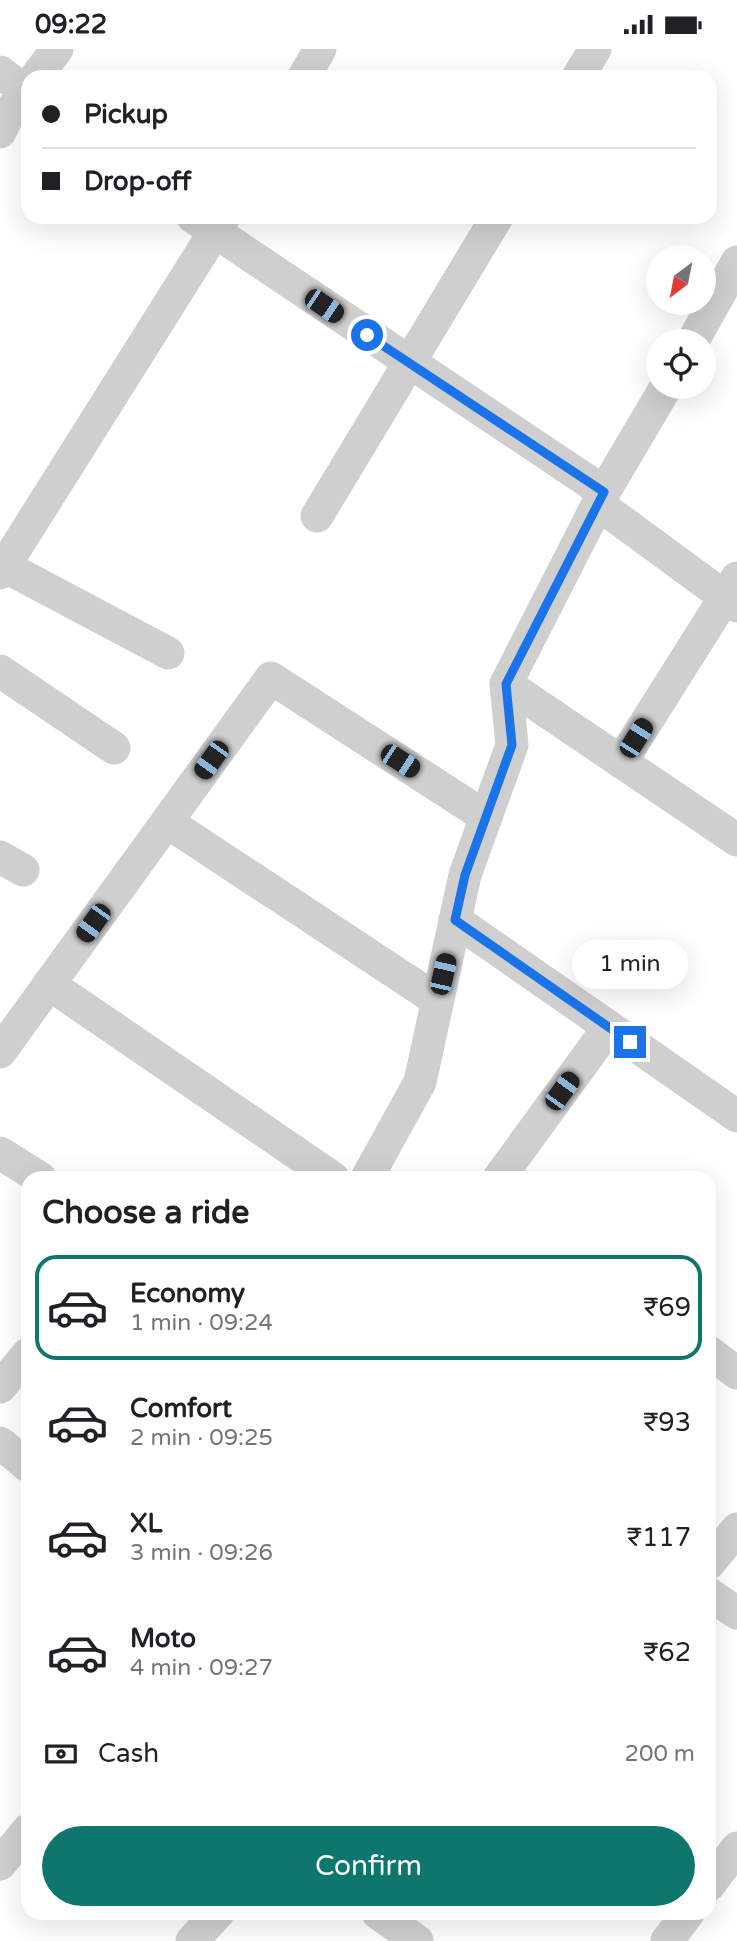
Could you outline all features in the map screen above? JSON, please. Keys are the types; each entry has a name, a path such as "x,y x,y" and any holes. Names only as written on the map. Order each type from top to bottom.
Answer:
{"street":[{"path":"37,70 57,49"},
{"path":"308,70 320,49"},
{"path":"582,70 595,49"},
{"path":"0,132 21,90"},
{"path":"168,653 5,556 209,224"},
{"path":"211,224 733,593 621,762"},
{"path":"317,516 411,364 492,224"},
{"path":"700,329 737,262"},
{"path":"371,1171 420,1082 465,875 512,745 506,684 601,498 659,399"},
{"path":"0,671 114,748"},
{"path":"0,1052 271,677 486,817"},
{"path":"506,684 737,840"},
{"path":"167,822 437,1000"},
{"path":"455,920 737,1116"},
{"path":"49,984 323,1171"},
{"path":"504,1171 609,1027"},
{"path":"0,1153 29,1171"},
{"path":"716,1357 737,1373"},
{"path":"0,1387 21,1362"},
{"path":"0,1443 21,1460"},
{"path":"716,1554 737,1529"},
{"path":"716,1599 737,1613"},
{"path":"0,1864 21,1839"},
{"path":"716,1876 737,1848"},
{"path":"192,1941 212,1920"},
{"path":"388,1920 417,1941"},
{"path":"667,1941 683,1920"}],"route":[{"path":"367,335 604,492 506,684 512,745 465,875 455,920 630,1042"}]}
